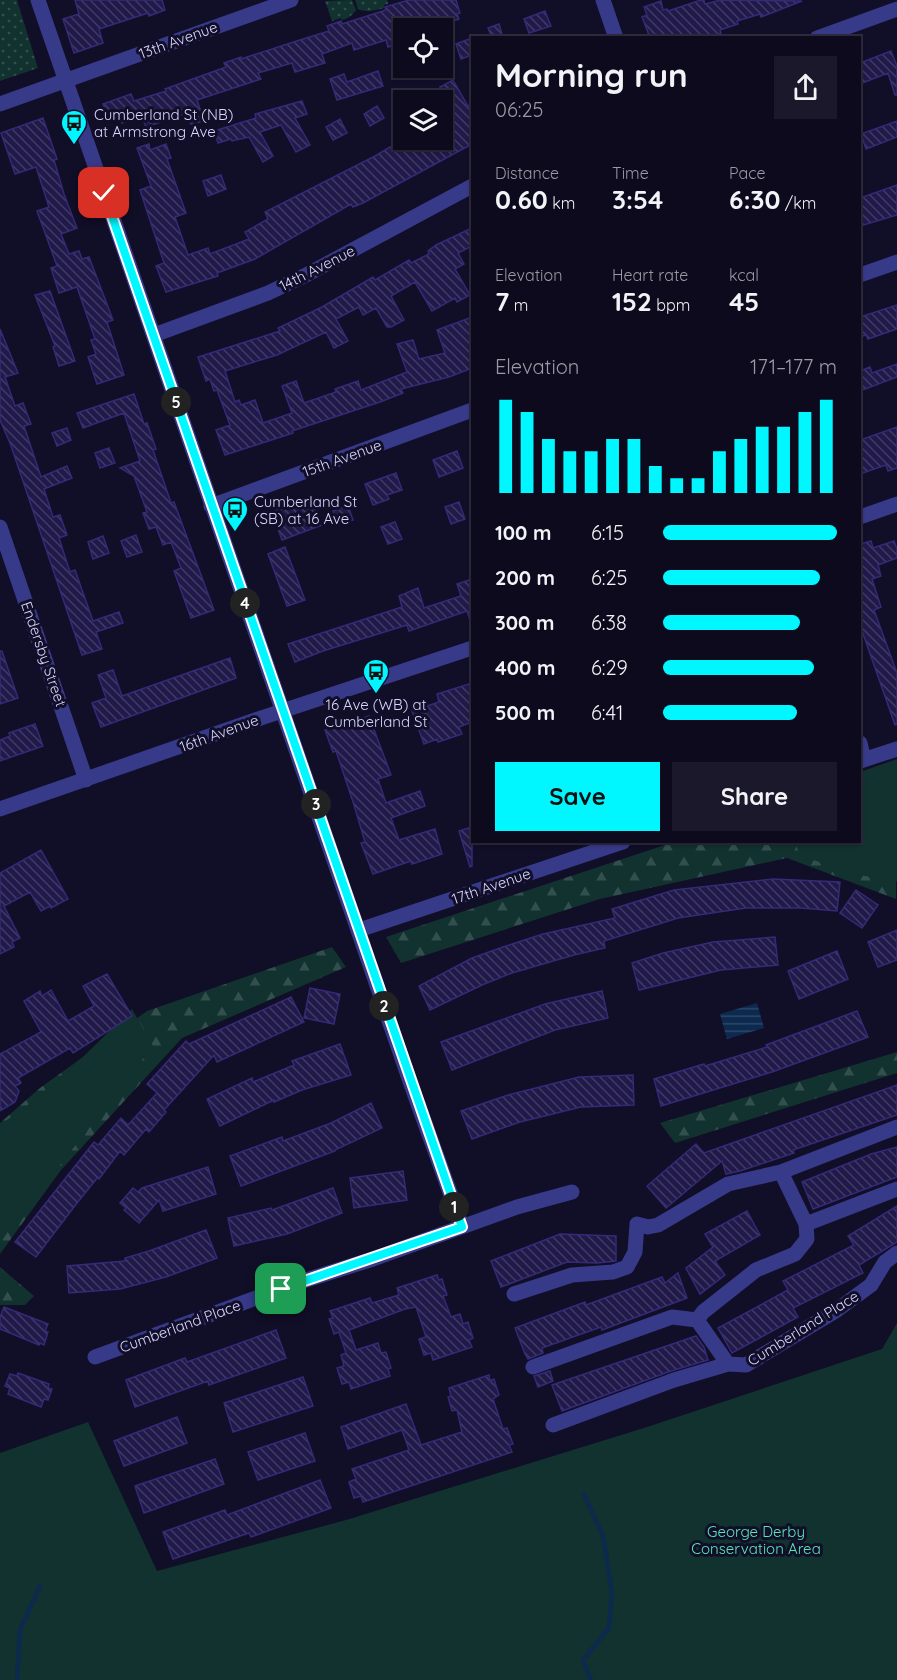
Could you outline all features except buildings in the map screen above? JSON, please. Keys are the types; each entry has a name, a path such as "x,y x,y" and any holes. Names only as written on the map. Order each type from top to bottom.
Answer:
{"street":[{"path":"38,0 462,1227"},
{"name":"13th Avenue","path":"0,104 291,0"},
{"path":"603,0 615,36"},
{"path":"823,36 897,9"},
{"name":"14th Avenue","path":"154,335 268,293 471,187"},
{"path":"861,275 897,262"},
{"name":"15th Avenue","path":"212,506 471,410"},
{"path":"861,517 897,504"},
{"name":"Endersby Street","path":"0,527 86,780"},
{"name":"16th Avenue","path":"0,809 471,648"},
{"path":"862,761 897,749"},
{"name":"17th Avenue","path":"359,930 620,843"},
{"path":"514,1294 572,1275 613,1272 627,1267 635,1252 637,1224 648,1227 658,1225 728,1184 781,1172 897,1127"},
{"path":"533,1367 672,1317 698,1320 703,1312 756,1270 795,1254 807,1239 806,1224 781,1172"},
{"path":"806,1224 897,1190"},
{"name":"Cumberland Place","path":"95,1357 300,1282 373,1259 517,1207 572,1192"},
{"name":"Cumberland Place","path":"554,1425 674,1380 728,1364 747,1365 837,1310 871,1285 885,1262 897,1253"},
{"name":"Cumberland Place","path":"698,1320 728,1364"}],"green space":[{"path":"0,0 17,0 38,68 0,81"},
{"path":"352,0 356,10 353,14 342,20 341,18 332,21 325,1"},
{"path":"355,0 387,0 388,4 384,5 384,8 364,11 358,9"},
{"path":"897,759 897,881 865,876 800,856 795,843 861,843 861,772"},
{"path":"897,765 896,899 787,858 600,899 401,963 386,937 671,843 861,843"},
{"path":"332,947 346,967 182,1038 61,1170 0,1254 0,1123 40,1088 147,1011"},
{"path":"132,1009 153,1046 0,1242 0,1125 51,1088"},
{"path":"897,1052 897,1073 675,1143 660,1123"},
{"path":"0,1267 34,1296 25,1305 0,1305"},
{"name":"George Derby Conservation Area","path":"897,1323 897,1680 0,1680 0,1453 88,1422 157,1571 346,1520 647,1427 882,1349"}],"water":[{"path":"757,1003 764,1028 727,1039 720,1014"}],"waterway":[{"path":"584,1494 603,1536 612,1593 609,1628 583,1660 591,1680"},
{"path":"17,1680 20,1630 40,1586"}],"place":[{"name":"Cumberland St (NB) at Armstrong Ave","path":"74,146"},
{"name":"Cumberland St (SB) at 16 Ave","path":"235,533"},
{"name":"16 Ave (WB) at Cumberland St","path":"376,695"}],"route":[{"path":"104,193 462,1227 281,1289"}]}
